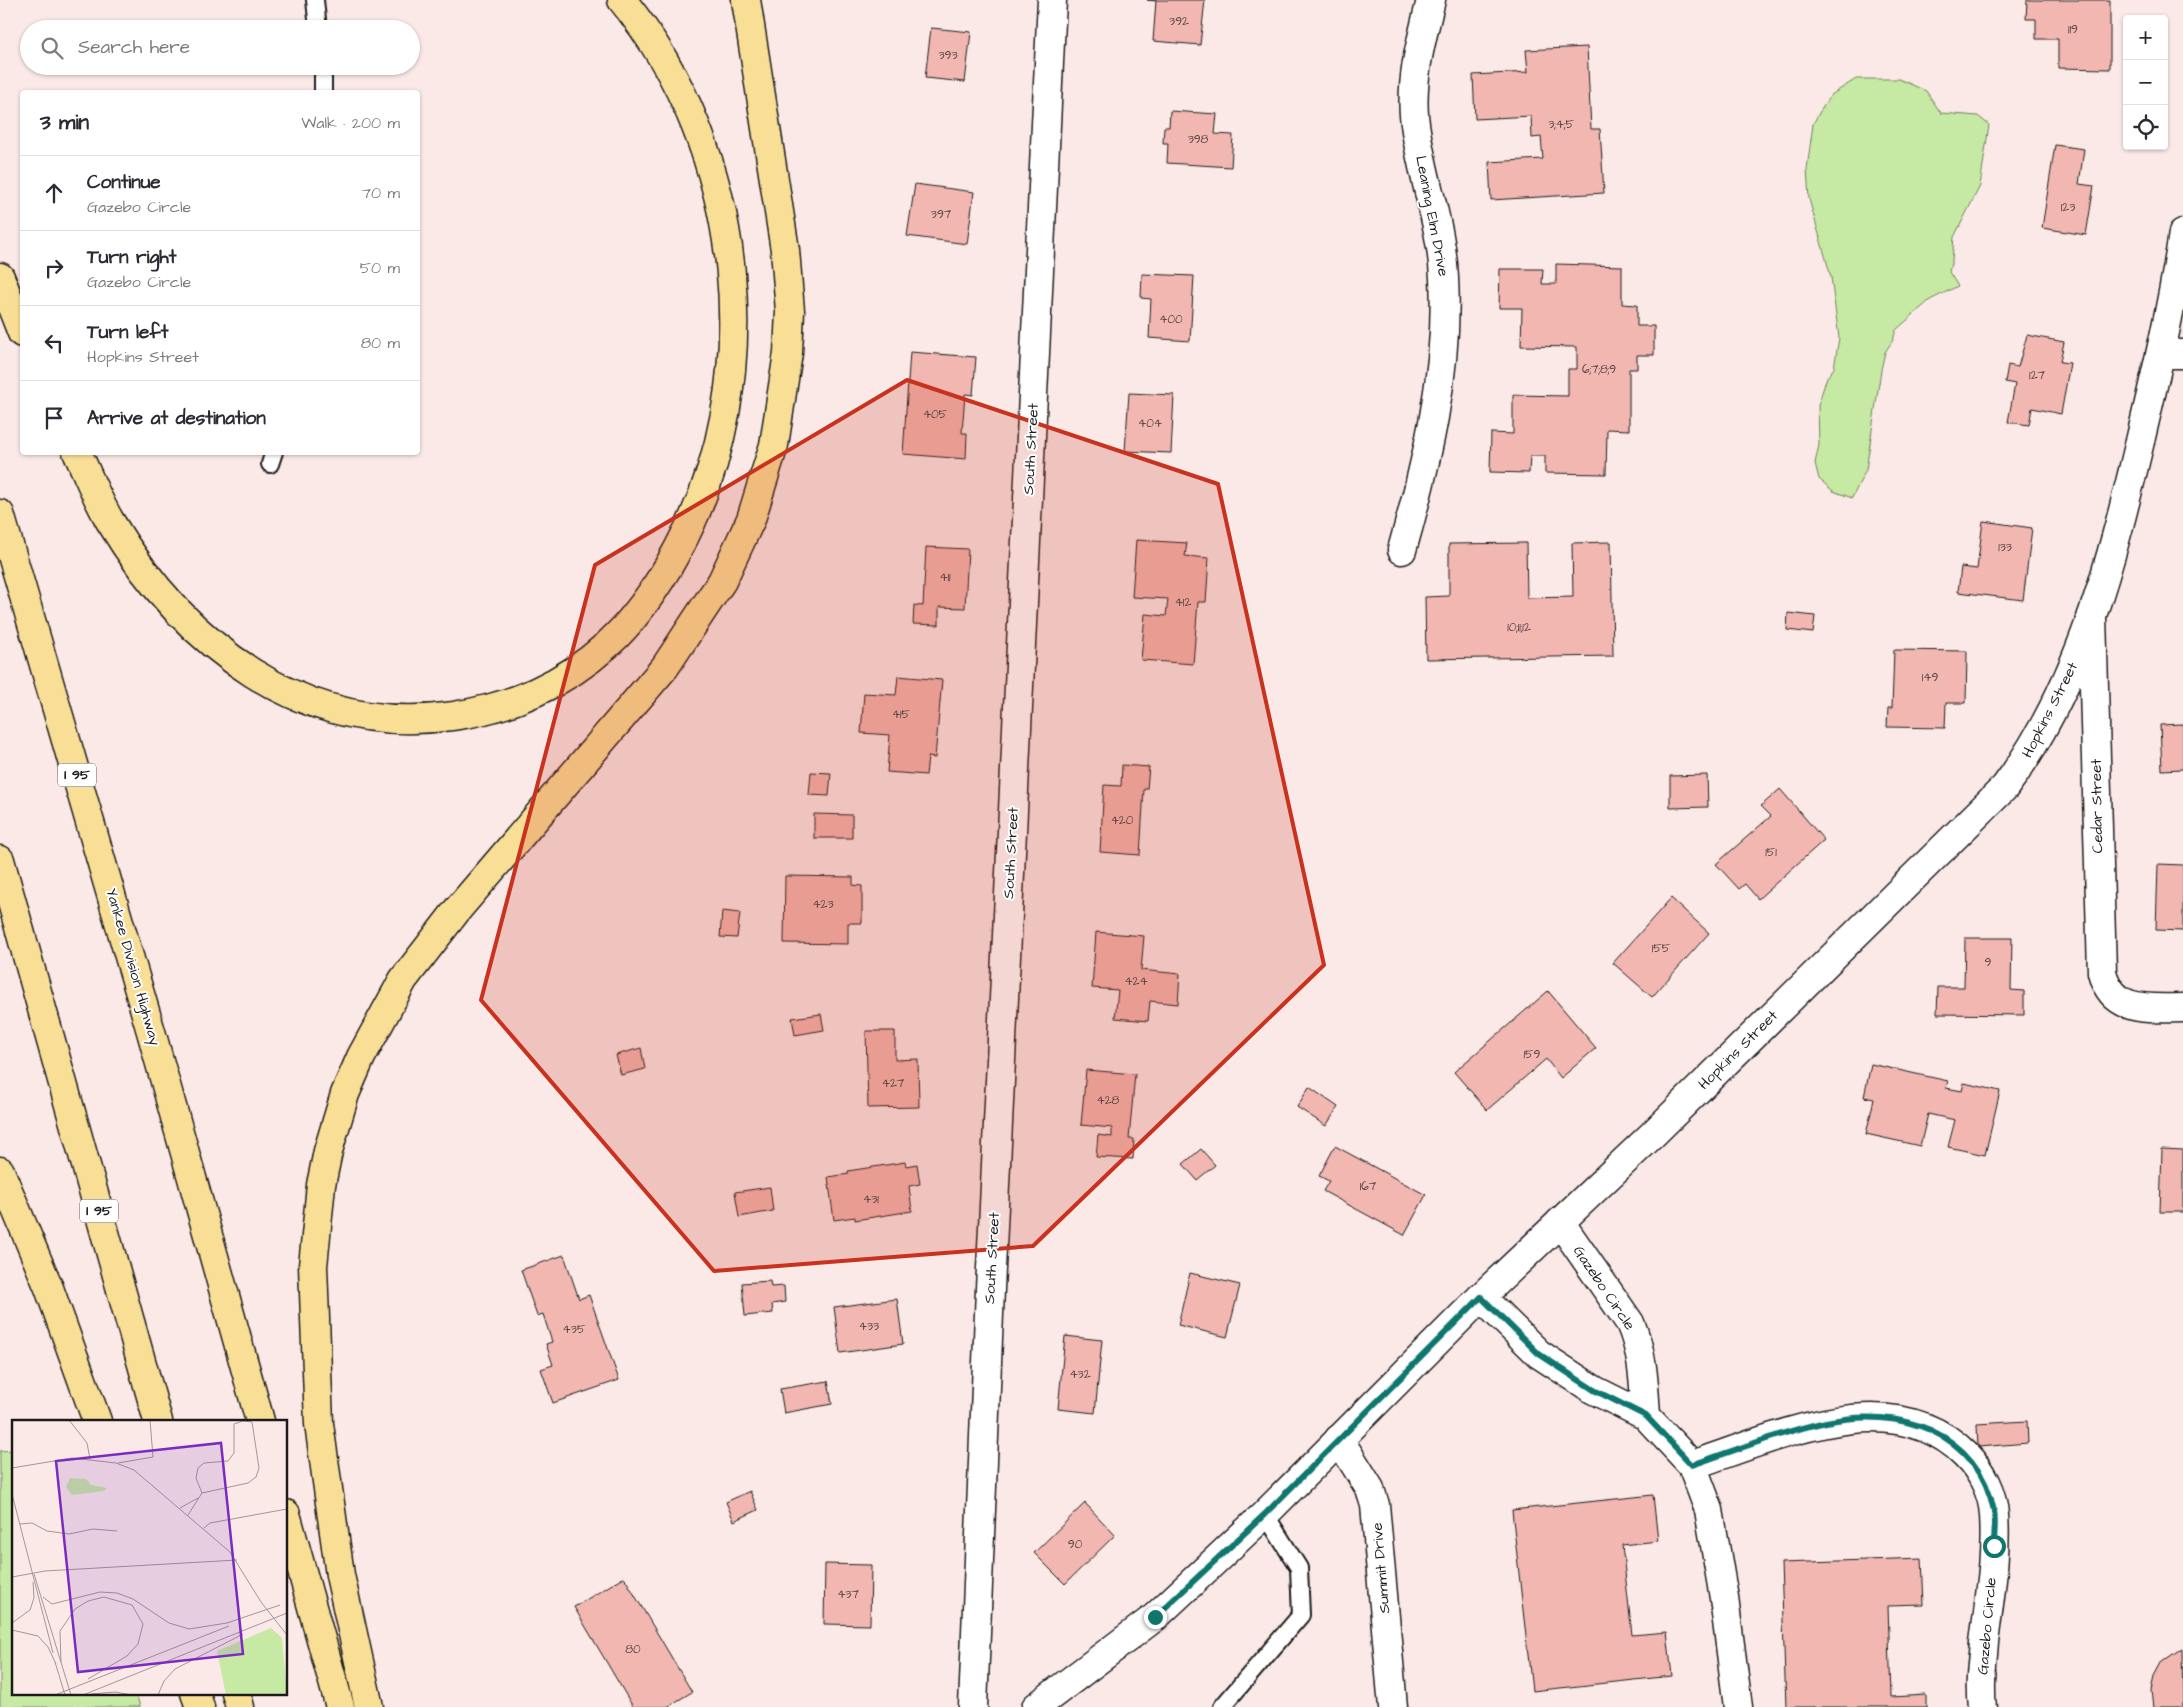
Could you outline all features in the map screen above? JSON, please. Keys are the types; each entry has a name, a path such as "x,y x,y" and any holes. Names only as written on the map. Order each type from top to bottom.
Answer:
{"highway":[{"path":"78,455 110,520 136,559 188,623 214,647 239,665 297,697 323,706 369,717 443,718 492,708 519,700 548,687 588,661 628,624 647,600 667,569 700,504 720,438 732,348 733,313 729,252 715,182 704,147 688,108 660,56 622,0"},
{"path":"370,1707 340,1576 319,1424 313,1266 321,1185 345,1094 374,1031 403,980 458,909 665,667 722,581 751,519 774,445 786,370 790,312 785,250 746,0"},
{"path":"0,277 20,328"},
{"name":"Yankee Division Highway","path":"0,514 152,1035 260,1420"},
{"name":"I 95","path":"0,860 158,1420"},
{"path":"0,1171 49,1288 97,1420"},
{"path":"288,1521 340,1707"},
{"path":"195,1694 200,1707"},
{"path":"236,1694 240,1707"}],"street":[{"name":"South Street","path":"973,1707 990,1289 1052,0"},
{"name":"Leaning Elm Drive","path":"1402,550 1419,489 1433,427 1444,310 1444,278 1440,244 1422,164 1414,114 1416,60 1431,0"},
{"name":"Hopkins Street","path":"1036,1707 1155,1617 1265,1514 1481,1297 1651,1136 2005,787 2040,736 2055,707 2069,678 2092,615 2133,472 2172,354 2183,233"},
{"name":"Cedar Street","path":"2092,615 2100,961 2104,981 2112,994 2119,1000 2137,1007 2183,1008"},
{"name":"Gazebo Circle","path":"1560,1222 1630,1323 1636,1337 1643,1379 1646,1416"},
{"path":"1481,1297 1539,1354 1594,1390 1646,1416 1692,1465 1709,1510 1725,1607 1738,1707"},
{"name":"Gazebo Circle","path":"1692,1465 1795,1430 1828,1421 1853,1418 1894,1420 1925,1426 1956,1445 1982,1476 1994,1513 1994,1546 1982,1672 1982,1707"},
{"name":"Summit Drive","path":"1339,1439 1370,1489 1376,1505 1393,1707"}],"lane":[{"path":"315,0 317,20"},
{"path":"323,75 323,90"},
{"path":"1222,1707 1301,1615 1299,1568 1265,1514"}],"highlighted area":[{"path":"907,380 1218,484 1324,965 1033,1246 714,1271 481,1000 595,565"}],"green space":[{"path":"1856,79 1899,79 1926,91 1941,113 1978,116 1989,125 1980,186 1954,237 1949,272 1958,286 1930,300 1896,330 1893,340 1885,352 1866,470 1852,498 1833,491 1819,479 1815,463 1819,445 1818,405 1827,377 1834,368 1839,338 1831,277 1809,199 1807,169 1813,124 1831,95"},
{"path":"12,1450 12,1694 136,1694 140,1707 0,1707 0,1451"}],"building":[{"path":"1147,0 1205,0 1200,45 1153,41 1156,1"},
{"path":"2027,0 2110,0 2110,69 2058,68 2058,39 2036,39 2036,19 2026,19"},
{"path":"931,28 971,32 965,82 925,78"},
{"path":"1587,47 1591,129 1600,129 1604,193 1491,200 1489,162 1543,159 1541,137 1532,138 1531,116 1475,119 1473,75 1528,72 1526,50"},
{"path":"1170,111 1217,114 1215,134 1233,135 1231,167 1167,163 1168,143 1163,143 1164,127 1169,127"},
{"path":"2055,145 2084,149 2079,184 2094,186 2086,235 2042,228"},
{"path":"915,184 974,192 967,244 907,236"},
{"path":"1556,264 1622,266 1622,304 1637,305 1637,326 1654,326 1654,355 1637,355 1637,369 1629,369 1629,430 1607,429 1606,474 1545,473 1545,456 1530,456 1529,473 1490,472 1491,433 1513,434 1513,395 1568,396 1568,369 1577,369 1577,347 1521,346 1522,308 1499,308 1500,269 1543,269 1542,284 1556,284"},
{"path":"1142,274 1194,276 1190,341 1149,338 1151,299 1141,298"},
{"path":"2027,335 2064,342 2060,362 2070,363 2061,414 2032,408 2029,425 2008,422 2015,384 2005,382 2008,365 2018,367"},
{"path":"910,352 976,357 973,395 965,394 962,433 967,433 966,459 903,454"},
{"path":"1129,393 1174,395 1171,453 1125,451"},
{"path":"1983,521 2032,528 2023,600 1958,592 1961,567 1977,569"},
{"path":"1136,540 1187,543 1185,556 1209,558 1206,602 1198,602 1193,664 1141,660 1145,614 1166,616 1168,599 1132,597"},
{"path":"1611,542 1613,656 1426,659 1425,597 1449,596 1449,544 1526,543 1527,598 1573,597 1572,543"},
{"path":"926,547 968,549 965,608 939,607 939,625 913,624 914,605 923,606"},
{"path":"1788,613 1815,616 1813,633 1787,630"},
{"path":"1894,650 1967,651 1966,703 1946,703 1945,728 1887,727 1888,708 1892,708"},
{"path":"898,676 942,680 935,758 928,757 926,775 887,772 890,735 861,733 864,693 896,695"},
{"path":"2183,724 2183,769 2162,770 2160,725"},
{"path":"1122,765 1149,767 1147,789 1144,789 1140,855 1100,852 1104,785 1121,786"},
{"path":"811,772 831,773 829,796 809,795"},
{"path":"1707,775 1708,807 1670,808 1670,776"},
{"path":"1780,789 1824,840 1758,899 1745,884 1739,889 1716,864 1771,816 1761,806"},
{"path":"814,814 852,815 852,838 814,838"},
{"path":"2158,864 2183,865 2183,931 2156,930"},
{"path":"785,876 853,877 853,885 862,886 862,923 848,923 848,944 784,943"},
{"path":"1671,898 1709,933 1652,997 1613,963"},
{"path":"722,911 740,913 737,938 720,937"},
{"path":"1096,932 1144,936 1141,970 1180,974 1178,1004 1150,1001 1148,1021 1115,1018 1118,990 1092,988"},
{"path":"1965,938 2012,938 2011,990 2024,991 2024,1015 1937,1014 1938,987 1964,987"},
{"path":"1548,991 1596,1048 1561,1078 1546,1059 1487,1110 1454,1072"},
{"path":"821,1014 824,1030 795,1035 792,1018"},
{"path":"866,1031 895,1031 895,1060 918,1059 919,1107 868,1108"},
{"path":"641,1048 645,1069 621,1075 616,1055"},
{"path":"1871,1064 1948,1081 1946,1088 1962,1091 1964,1083 2000,1091 1985,1155 1948,1147 1955,1120 1928,1114 1920,1146 1866,1134 1874,1099 1864,1097"},
{"path":"1086,1070 1135,1074 1129,1139 1134,1139 1133,1159 1096,1157 1098,1135 1112,1137 1112,1128 1081,1125"},
{"path":"1309,1087 1338,1107 1326,1126 1297,1107"},
{"path":"1335,1146 1426,1195 1404,1235 1323,1191 1329,1181 1319,1176"},
{"path":"1201,1149 1215,1165 1197,1180 1183,1164"},
{"path":"2162,1149 2183,1150 2183,1212 2160,1212"},
{"path":"905,1162 906,1166 917,1164 920,1184 909,1186 912,1211 855,1220 855,1217 834,1220 828,1177 849,1174 848,1171"},
{"path":"770,1187 773,1211 739,1217 735,1192"},
{"path":"564,1255 579,1299 589,1295 619,1380 553,1403 541,1369 553,1365 546,1344 552,1342 543,1314 537,1316 521,1270"},
{"path":"1190,1273 1240,1285 1227,1337 1178,1325"},
{"path":"770,1281 771,1287 784,1286 785,1302 772,1304 773,1313 745,1316 742,1283"},
{"path":"897,1299 903,1344 840,1353 834,1307"},
{"path":"1065,1336 1102,1340 1095,1413 1058,1409"},
{"path":"828,1381 832,1404 784,1413 780,1389"},
{"path":"2027,1421 2028,1443 1978,1447 1977,1424"},
{"path":"750,1491 758,1510 734,1521 726,1502"},
{"path":"1653,1495 1658,1541 1622,1545 1632,1635 1667,1632 1672,1676 1532,1691 1512,1510"},
{"path":"1085,1503 1115,1535 1065,1584 1034,1553"},
{"path":"1922,1558 1924,1605 1888,1606 1891,1697 1926,1695 1926,1707 1786,1707 1781,1563"},
{"path":"825,1564 871,1565 870,1625 824,1624"},
{"path":"624,1577 692,1692 667,1707 633,1707 574,1607"},
{"path":"2182,1649 2183,1707 2154,1707 2152,1690 2155,1677 2163,1662"}],"route":[{"path":"1155,1617 1265,1514 1481,1297 1539,1354 1594,1390 1646,1416 1692,1465 1795,1430 1828,1421 1853,1418 1879,1418 1902,1420 1925,1426 1956,1445 1982,1476 1990,1495 1994,1513 1994,1546"}]}
